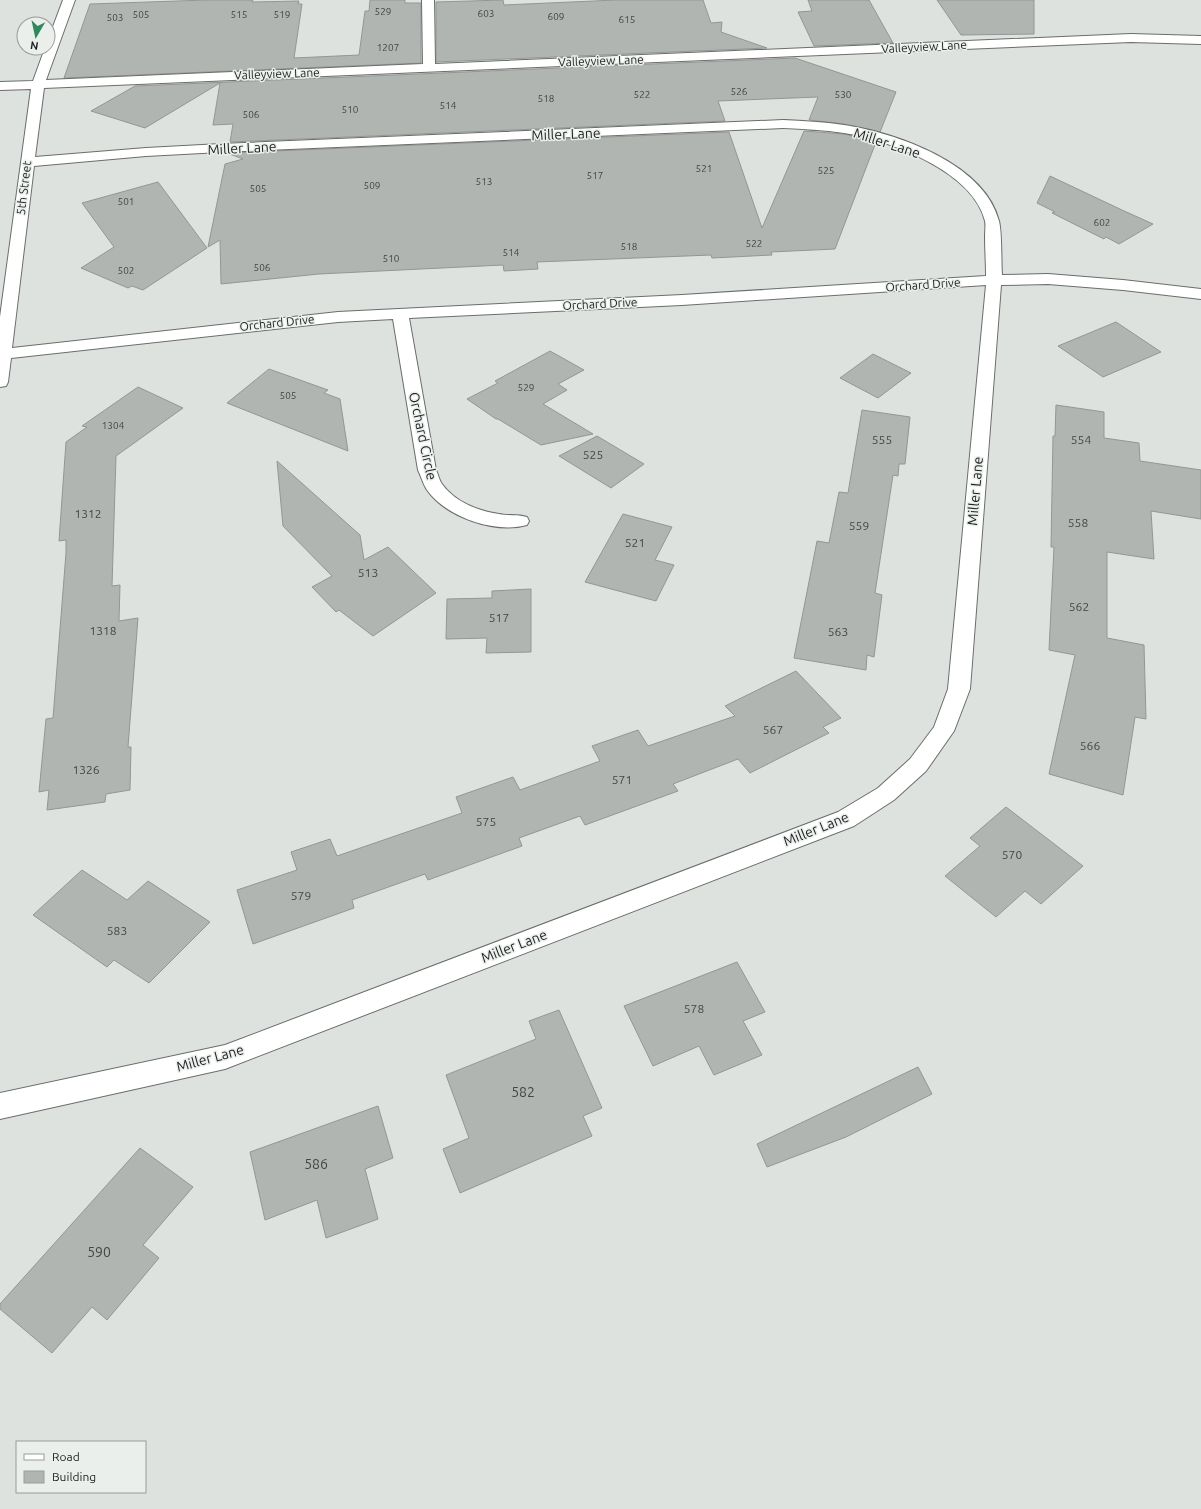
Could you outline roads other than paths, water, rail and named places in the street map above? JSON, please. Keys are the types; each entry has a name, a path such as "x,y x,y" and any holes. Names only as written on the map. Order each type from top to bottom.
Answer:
{"street":[{"name":"5th Street","path":"0,382 2,354 38,84 68,0"},
{"path":"428,0 429,68"},
{"name":"Valleyview Lane","path":"0,86 1131,38 1201,40"},
{"name":"Miller Lane","path":"0,1106 225,1057 846,819 886,794 918,765 943,731 959,689 994,280 992,221 983,201 970,185 952,170 931,157 901,144 873,136 829,127 783,124 221,148 146,152 27,162"},
{"name":"Orchard Drive","path":"2,354 267,323 338,317 682,300 994,280 1048,279 1123,285 1201,294"},
{"name":"Orchard Circle","path":"400,314 427,470 434,487 451,504 473,515 500,520 520,521"}]}
